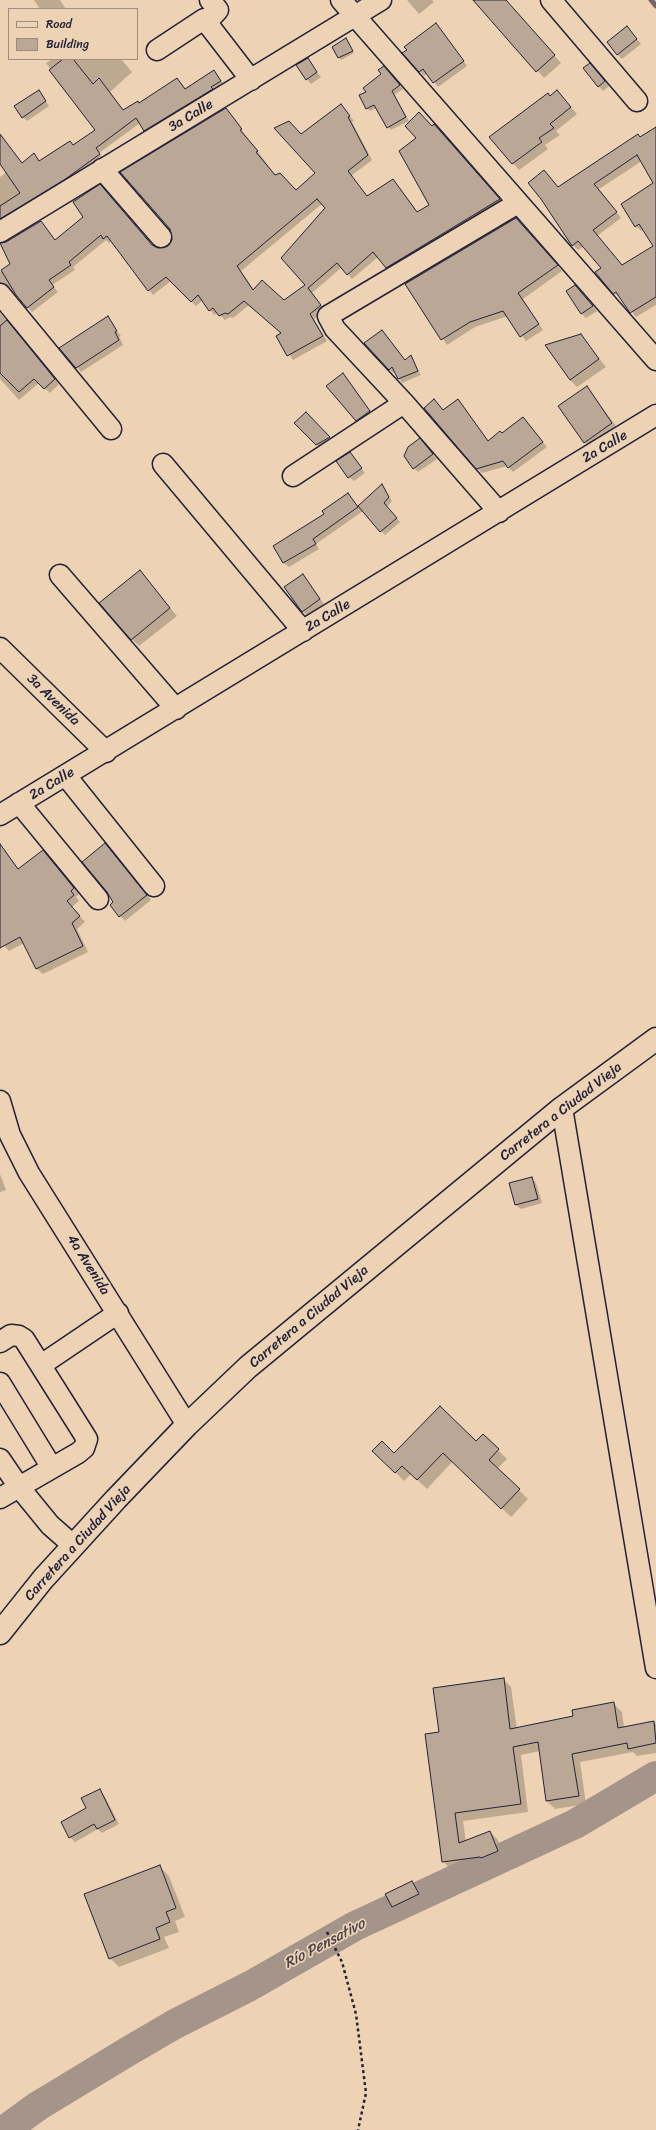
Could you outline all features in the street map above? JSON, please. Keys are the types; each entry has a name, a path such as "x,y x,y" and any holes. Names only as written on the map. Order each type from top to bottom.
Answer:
{"main road":[{"name":"Carretera a Ciudad Vieja","path":"0,1634 43,1579 187,1425 248,1367 562,1108 656,1039"}],"street":[{"path":"207,22 218,10 210,0"},
{"path":"341,0 656,360"},
{"name":"3a Calle","path":"0,232 356,17 381,0"},
{"path":"551,0 637,101"},
{"path":"157,50 200,20 204,19 251,80"},
{"path":"102,169 161,238"},
{"path":"499,512 404,403 335,329 328,316 518,203"},
{"path":"0,294 111,429"},
{"path":"293,476 404,403"},
{"name":"2a Calle","path":"6,808 66,776 106,752 656,415"},
{"path":"163,464 304,631"},
{"path":"60,575 176,709"},
{"name":"3a Avenida","path":"0,648 106,752"},
{"path":"66,776 154,886"},
{"path":"6,808 98,900"},
{"name":"4a Avenida","path":"0,1101 10,1135 29,1173 187,1425"},
{"path":"562,1108 656,1668"},
{"path":"41,1365 118,1314"},
{"path":"0,1342 11,1335 19,1336 24,1339 87,1439 84,1448 78,1453 0,1498"},
{"path":"0,1383 52,1468"},
{"path":"0,1459 19,1487 50,1526 74,1546"}],"path":[{"path":"327,1932 342,1962 356,2014 366,2093 358,2130"}],"building":[{"path":"473,0 506,0 555,55 536,72"},
{"path":"436,23 464,61 433,83 423,69 419,72 402,53 407,50 404,47"},
{"path":"627,26 637,39 617,55 607,42"},
{"path":"346,38 353,51 338,58 332,47"},
{"path":"308,58 317,72 306,80 296,65"},
{"path":"62,60 74,60 93,84 99,78 123,110 138,101 139,103 177,78 185,89 214,70 221,81 211,87 213,89 144,131 136,118 96,148 100,154 64,180 0,219 0,206 20,193 0,164 0,134 22,163 34,153 39,161 70,141 73,145 95,130 49,70"},
{"path":"590,63 605,81 598,87 583,68"},
{"path":"384,66 400,85 392,91 406,117 387,128 374,105 366,109 359,95 366,92 363,88 381,74 378,70"},
{"path":"39,90 46,101 22,118 14,106"},
{"path":"557,90 571,107 550,124 554,128 539,138 542,142 512,164 489,137 548,93 550,96"},
{"path":"341,104 350,116 348,117 368,155 348,171 367,196 393,179 417,212 429,205 399,151 416,138 405,126 419,112 432,126 434,124 500,199 386,268 373,252 347,275 337,263 308,288 321,305 310,314 323,336 287,356 276,336 281,333 244,301 228,314 225,313 219,316 213,308 209,311 198,295 191,302 166,277 148,291 107,236 103,239 101,235 69,262 71,265 49,280 54,287 27,308 16,295 1,270 10,264 0,243 6,242 41,221 55,240 83,217 73,202 100,184 152,245 158,248 168,246 172,240 170,229 120,172 226,108 242,129 240,130 258,151 256,152 275,175 280,173 296,190 315,173 274,128 289,121 301,134","holes":["317,199 325,208 281,258 305,285 284,300 262,280 253,290 237,266"]},
{"path":"656,127 656,297 630,313 616,292 613,294 595,272 601,268 578,241 572,246 541,199 528,183 544,170 558,187 638,134 640,137","holes":["637,155 653,183 621,204 635,227 639,224 653,246 622,265 593,230 617,212 594,184"]},
{"path":"516,218 558,265 518,293 539,324 520,337 503,311 470,322 441,340 405,284"},
{"path":"575,285 593,306 581,314 566,291"},
{"path":"108,316 117,331 115,332 119,340 76,368 59,348"},
{"path":"7,320 55,379 44,389 34,379 19,392 0,373 0,326"},
{"path":"382,330 405,360 411,355 418,371 398,379 392,367 389,370 364,343"},
{"path":"581,334 599,359 570,380 545,345"},
{"path":"343,373 370,411 356,421 326,386"},
{"path":"587,386 612,423 584,443 558,406"},
{"path":"434,399 443,410 458,399 488,441 500,431 502,433 523,417 543,442 508,468 503,461 476,469 424,408"},
{"path":"306,412 330,437 316,445 294,423"},
{"path":"420,438 433,454 413,469 404,456 408,447"},
{"path":"350,452 362,468 348,478 336,461"},
{"path":"382,484 389,497 384,503 397,518 380,532 358,506"},
{"path":"348,493 358,507 313,539 316,544 283,563 273,546 324,514 322,511"},
{"path":"140,570 170,608 131,640 99,603"},
{"path":"303,574 320,599 302,612 284,587"},
{"path":"105,843 147,895 119,917 110,905 113,902 107,892 82,862"},
{"path":"0,844 18,869 43,850 74,888 71,891 74,895 67,901 80,916 72,923 83,946 36,969 20,937 0,948"},
{"path":"532,1177 538,1199 515,1205 509,1183"},
{"path":"440,1406 476,1441 483,1434 499,1449 489,1460 520,1489 501,1509 443,1453 417,1480 402,1466 395,1473 372,1451 382,1441 394,1453"},
{"path":"504,1678 510,1729 573,1716 572,1710 614,1702 618,1728 654,1721 656,1743 628,1749 627,1743 572,1754 579,1796 546,1801 538,1742 513,1747 521,1804 455,1813 459,1843 490,1831 498,1851 481,1858 442,1862 425,1734 439,1732 433,1688"},
{"path":"100,1789 115,1820 97,1829 94,1824 69,1838 61,1822 86,1808 81,1798"},
{"path":"160,1865 176,1908 166,1912 170,1922 156,1928 160,1939 109,1959 84,1894"},
{"path":"412,1881 419,1894 392,1907 385,1894"}],"waterway":[{"path":"651,0 656,6"},
{"name":"Río Pensativo","path":"5,2130 38,2106 175,2024 250,1986 355,1926 575,1824 656,1776"}]}
